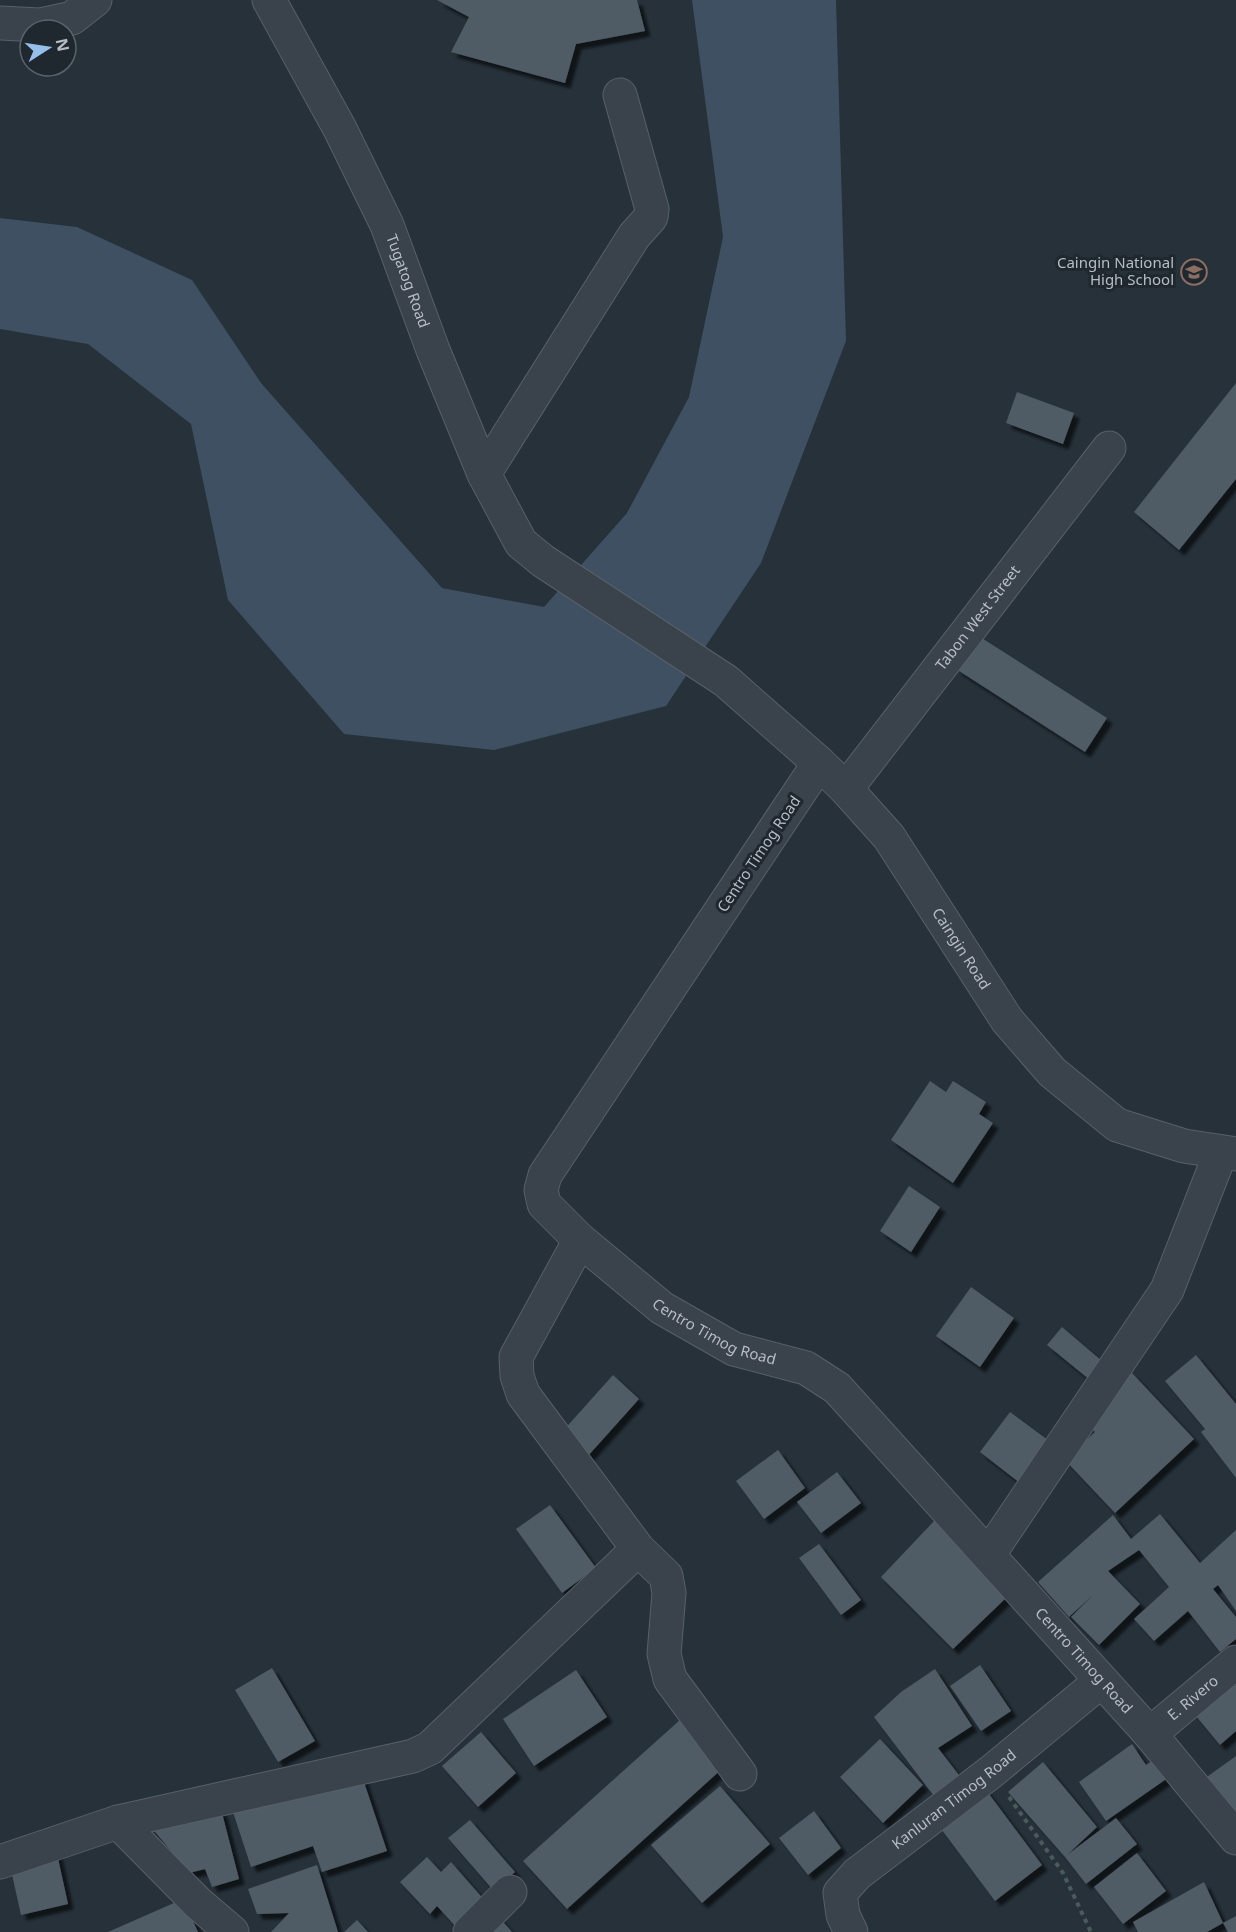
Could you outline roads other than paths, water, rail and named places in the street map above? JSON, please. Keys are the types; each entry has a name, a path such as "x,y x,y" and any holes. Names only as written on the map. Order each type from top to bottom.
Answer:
{"street":[{"path":"0,23 40,25 72,18 95,0"},
{"name":"Tugatog Road","path":"269,0 340,129 387,225 433,350 484,474 521,543 543,561 726,681"},
{"path":"484,474 634,236 651,217 652,209 620,95"},
{"name":"Tabon West Street","path":"846,789 1109,448"},
{"name":"Caingin Road","path":"726,681 819,763 890,837 1007,1020 1052,1072 1117,1125 1184,1146 1228,1153"},
{"name":"Centro Timog Road","path":"819,763 545,1175 541,1190 544,1204 580,1240 662,1308 734,1349 806,1368 837,1389 1150,1734 1236,1838"},
{"path":"989,1554 1167,1290 1228,1153"},
{"path":"580,1240 516,1357 517,1376 523,1394 638,1549 666,1576 669,1593 664,1654 670,1679 740,1774"},
{"path":"0,1862 118,1822 413,1756 430,1748 638,1549"},
{"name":"E. Rivero","path":"1150,1734 1236,1662"},
{"name":"Kanluran Timog Road","path":"850,1932 843,1915 840,1893 857,1874 991,1772 1101,1681"},
{"path":"118,1822 198,1903 232,1932"},
{"path":"470,1932 510,1892"}],"water":[{"path":"692,0 836,0 846,341 761,563 666,706 494,750 344,734 228,600 191,424 88,344 0,329 0,218 77,227 192,280 261,383 442,588 544,607 627,513 689,397 723,237"}],"place":[{"name":"Caingin National High School","path":"1194,272"}]}
